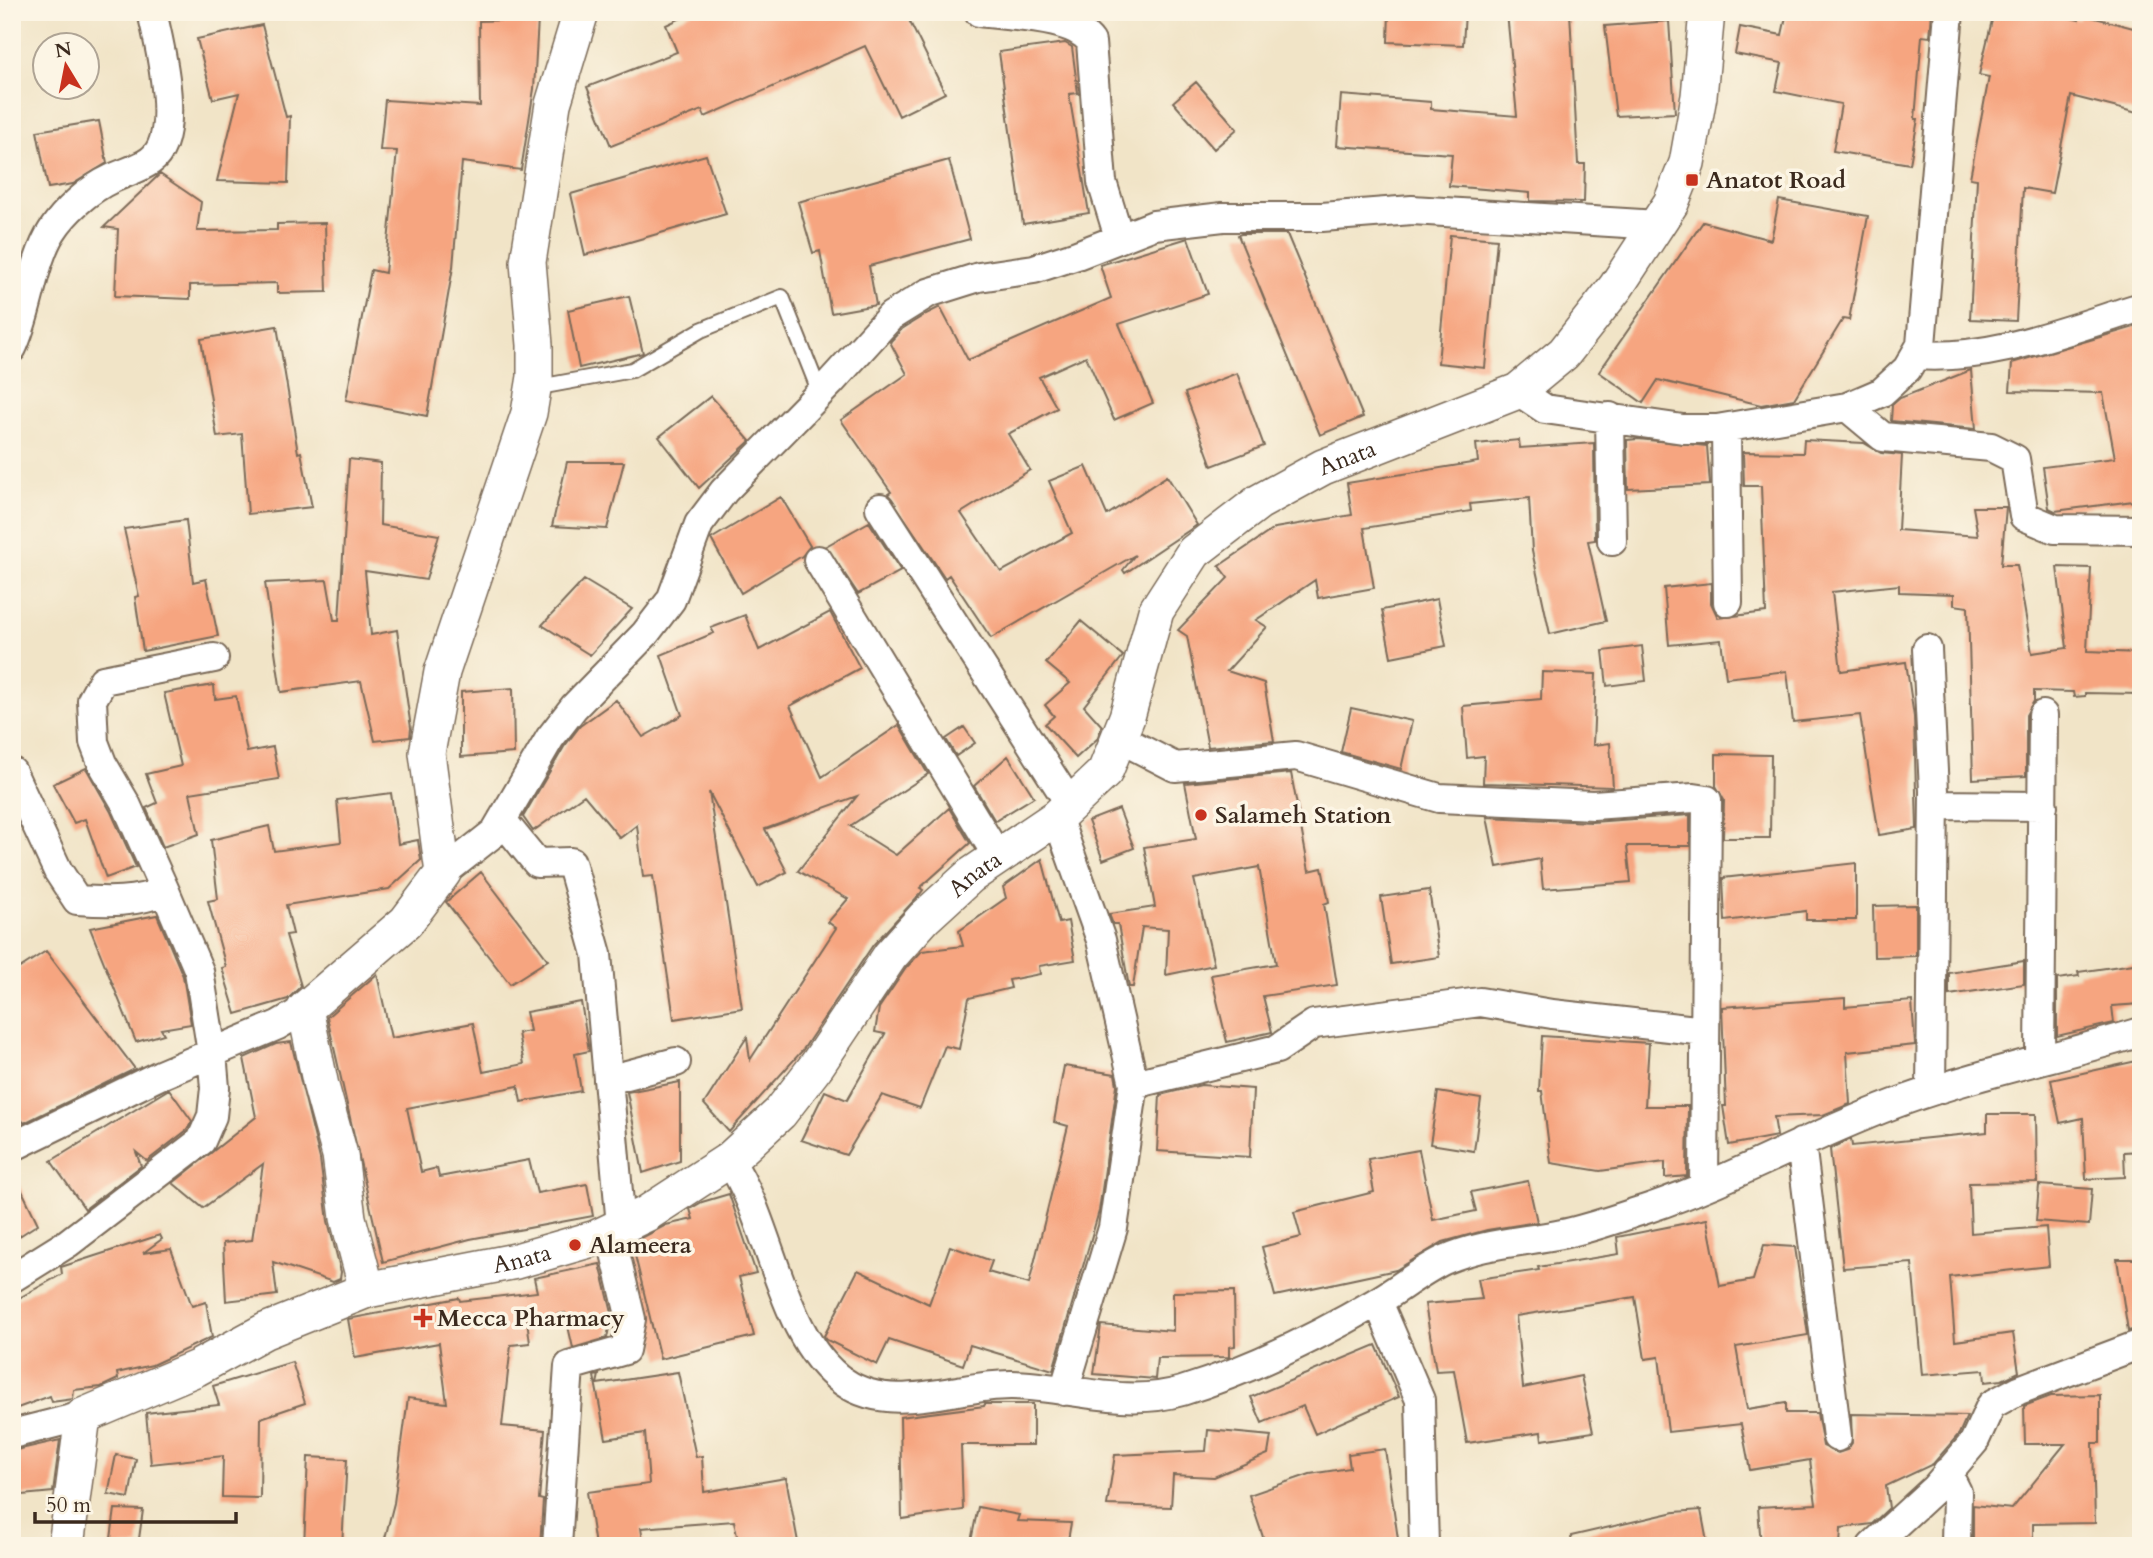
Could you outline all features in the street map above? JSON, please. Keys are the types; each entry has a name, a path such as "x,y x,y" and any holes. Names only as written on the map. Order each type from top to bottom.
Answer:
{"street":[{"path":"12,348 24,322 47,242 64,215 103,183 150,161 162,148 167,124 165,79 152,12"},
{"path":"443,873 427,753 442,672 529,413 535,345 528,262 553,104 581,12"},
{"path":"979,12 1063,24 1083,30 1091,42 1102,182 1119,237"},
{"name":"Anata","path":"83,1416 197,1368 265,1331 367,1290 516,1261 616,1229 646,1214 729,1160 780,1113 817,1065 890,956 924,918 970,876 1064,811 1105,772 1119,738 1156,611 1194,552 1259,502 1323,467 1518,391 1564,353 1616,288 1671,203 1687,163 1699,96 1707,12"},
{"path":"1518,391 1545,409 1610,416 1682,429 1726,428 1847,407 1882,392 1916,355 1921,345 1949,12"},
{"path":"12,1147 278,1025 305,1009 406,922 443,873 495,832 550,738 574,707 645,634 671,600 699,524 724,491 891,316 928,293 979,277 1034,268 1077,256 1154,225 1223,217 1322,217 1412,210 1658,225"},
{"path":"1916,355 1945,358 1994,351 2141,307"},
{"path":"1847,407 1883,437 1991,447 2015,459 2024,516 2055,529 2141,530"},
{"path":"1610,416 1612,541"},
{"path":"1726,428 1728,602"},
{"path":"880,508 1064,811 1101,940 1133,1084 1113,1228 1064,1391"},
{"path":"818,560 998,857"},
{"path":"1927,649 1934,805 1931,1091"},
{"path":"12,1278 68,1243 201,1141 212,1116 215,1088 212,1053 199,971 126,804 98,753 94,742 92,700 103,680 214,658"},
{"path":"2040,1058 2043,715"},
{"path":"1119,738 1175,767 1296,756 1439,798 1594,805 1694,798 1707,800 1703,1185"},
{"path":"12,772 58,871 77,900 125,902 145,899 165,891"},
{"path":"1934,805 2043,806"},
{"path":"502,820 537,863 571,862 597,954 608,1080 616,1229 631,1319 625,1350 569,1366 557,1546"},
{"path":"1133,1084 1277,1049 1314,1024 1480,1002 1552,1014 1705,1031"},
{"path":"305,1009 321,1086 340,1154 348,1219 367,1290"},
{"path":"729,1160 746,1184 782,1287 810,1344 842,1381 865,1394 892,1396 932,1396 1008,1385 1130,1399 1181,1391 1266,1357 1378,1302 1403,1283 1446,1259 1511,1241 1573,1231 1651,1207 1931,1091 2040,1058 2141,1032"},
{"path":"608,1080 676,1062"},
{"path":"1801,1143 1837,1437"},
{"path":"1378,1302 1420,1400 1424,1546"},
{"path":"1872,1546 1974,1442 1991,1405 2019,1390 2141,1344"},
{"path":"12,1434 83,1416 65,1546"},
{"path":"1947,1472 1957,1492 1956,1546"}],"lane":[{"path":"533,388 632,370 701,330 782,297 820,393"}],"building":[{"path":"694,12 905,12 945,93 899,116 865,46 705,117 702,110 611,146 587,87 677,52 666,25"},
{"path":"1389,12 1465,12 1463,45 1388,42"},
{"path":"1570,12 1578,164 1585,164 1584,202 1530,201 1530,193 1449,186 1452,154 1337,146 1341,95 1431,102 1431,109 1517,116 1507,13"},
{"path":"1787,12 1932,12 1930,37 1922,36 1915,119 1918,119 1910,164 1833,151 1841,104 1776,91 1782,63 1735,54 1740,27 1782,35"},
{"path":"1994,12 2046,12 2079,20 2080,14 2141,30 2141,114 2071,96 2052,193 2023,188 2016,321 1970,319 1977,179 1970,178 1989,77 1979,75"},
{"path":"538,19 534,89 521,170 462,162 453,267 427,416 346,400 371,270 385,273 397,151 380,150 385,100 480,106 479,21"},
{"path":"1669,21 1675,113 1616,116 1605,26"},
{"path":"262,25 286,117 290,116 288,183 217,181 239,93 213,99 197,39"},
{"path":"1065,43 1072,47 1078,93 1069,94 1089,213 1023,224 999,52"},
{"path":"1196,82 1237,129 1214,149 1173,102"},
{"path":"99,121 107,163 73,184 48,188 37,131"},
{"path":"706,155 726,214 585,255 571,194"},
{"path":"949,160 970,239 869,266 876,305 831,313 820,251 813,253 798,202"},
{"path":"160,174 201,202 197,231 277,230 277,224 325,223 327,292 277,293 277,283 190,285 190,299 115,296 118,229 104,227"},
{"path":"1779,200 1868,216 1849,320 1843,319 1794,399 1761,405 1658,380 1643,403 1599,372 1703,222 1771,240"},
{"path":"1287,234 1363,417 1320,435 1238,235"},
{"path":"1450,235 1497,239 1485,368 1438,363"},
{"path":"1188,238 1208,294 1119,324 1153,403 1114,420 1086,356 1039,377 1057,408 1008,434 1030,470 961,513 1001,572 1072,533 1049,481 1086,466 1107,515 1167,476 1197,525 1125,573 1123,570 1135,555 991,638 949,575 945,578 888,494 891,492 841,420 907,374 890,342 902,329 926,314 940,307 968,360 1111,298 1100,265"},
{"path":"629,296 643,353 579,368 568,310"},
{"path":"2141,325 2141,500 2055,511 2049,508 2043,467 2115,458 2103,393 2010,391 2012,363"},
{"path":"277,326 298,453 301,452 312,507 248,514 242,434 217,437 201,339"},
{"path":"1971,370 1976,429 1891,421 1892,405 1900,398"},
{"path":"1237,373 1264,446 1212,466 1185,393"},
{"path":"711,396 750,441 699,488 659,437"},
{"path":"1519,440 1520,448 1594,443 1595,540 1588,541 1606,621 1550,634 1532,551 1529,498 1470,504 1471,511 1364,528 1374,588 1318,598 1315,580 1256,620 1267,627 1227,671 1264,683 1274,741 1208,747 1187,636 1178,630 1228,578 1219,566 1275,528 1352,515 1347,483 1478,462 1476,444"},
{"path":"1627,440 1707,446 1710,485 1628,489"},
{"path":"1804,440 1864,443 1881,453 1902,455 1898,530 1978,536 1973,507 2006,507 2001,565 2017,565 2032,653 2067,648 2057,567 2091,568 2087,651 2141,653 2141,694 2085,693 2085,696 2074,697 2073,692 2034,691 2034,701 2026,715 2026,776 1973,779 1968,607 1954,605 1954,594 1899,592 1899,585 1832,592 1841,671 1906,662 1914,717 1917,829 1879,835 1860,715 1793,722 1787,671 1726,678 1721,640 1669,645 1664,588 1711,583 1711,603 1718,618 1766,612 1761,486 1744,486 1743,452 1803,453"},
{"path":"349,459 381,463 380,525 439,535 426,580 365,571 371,635 397,630 410,737 375,741 361,681 281,692 265,583 327,580 334,620 339,620"},
{"path":"567,462 624,462 607,529 552,526"},
{"path":"781,497 810,546 802,556 741,593 711,539"},
{"path":"186,520 193,582 206,579 218,636 143,651 135,597 139,596 124,529"},
{"path":"869,522 901,571 858,594 826,546"},
{"path":"584,580 632,609 590,655 542,625"},
{"path":"1437,599 1446,646 1391,657 1382,610"},
{"path":"830,612 860,668 790,706 822,777 899,725 928,774 850,826 896,855 949,808 970,843 920,888 923,890 920,894 873,945 802,1051 729,1132 704,1104 747,1037 750,1060 836,928 828,922 848,899 798,871 857,796 765,829 787,872 758,887 709,792 742,1008 674,1019 653,876 643,877 637,825 620,838 584,795 533,831 523,817 564,747 580,726 616,700 643,737 682,715 661,655 714,633 711,628 745,615 759,650"},
{"path":"1081,621 1123,656 1084,706 1102,726 1097,739 1076,758 1045,724 1054,716 1045,705 1070,683 1046,663"},
{"path":"1642,646 1646,681 1607,686 1603,651"},
{"path":"1542,672 1596,674 1593,745 1610,743 1613,787 1483,783 1484,756 1467,758 1463,706 1541,699"},
{"path":"214,685 215,699 236,696 247,752 273,747 279,779 190,793 199,834 163,847 146,808 157,803 146,774 181,766 164,693"},
{"path":"513,688 514,753 461,757 461,692"},
{"path":"1351,708 1412,721 1401,769 1341,752"},
{"path":"964,727 975,743 956,756 946,739"},
{"path":"1716,754 1771,755 1770,838 1723,838 1724,800 1716,786"},
{"path":"1008,756 1034,797 995,821 974,786"},
{"path":"86,768 111,812 136,867 106,878 85,819 74,823 53,784"},
{"path":"1291,773 1309,871 1322,868 1329,902 1324,904 1337,985 1263,996 1272,1032 1227,1042 1211,975 1276,964 1259,867 1194,879 1214,965 1166,975 1168,929 1142,927 1133,987 1129,987 1118,924 1113,924 1109,914 1155,907 1144,847 1196,839 1185,783"},
{"path":"391,793 398,844 418,840 421,860 389,889 286,905 293,934 286,935 301,986 288,999 236,1014 222,968 226,967 208,901 218,899 211,840 269,826 274,851 341,842 337,800"},
{"path":"1119,809 1134,848 1103,860 1088,821"},
{"path":"1690,815 1690,846 1627,846 1631,882 1543,889 1540,859 1497,867 1487,817 1592,822"},
{"path":"1042,859 1059,923 1068,921 1075,960 1039,966 1040,974 1009,980 1011,988 969,998 959,1049 945,1046 920,1108 882,1095 846,1155 801,1140 825,1091 847,1100 885,1034 875,1032 879,1008 906,968 922,951 963,946 959,931 1006,898 1003,887"},
{"path":"1856,863 1856,920 1806,920 1806,911 1725,921 1723,878"},
{"path":"481,872 548,960 510,984 446,902"},
{"path":"1429,890 1439,957 1391,964 1381,897"},
{"path":"1916,905 1916,956 1874,957 1873,906"},
{"path":"157,915 183,976 191,1024 161,1029 164,1034 136,1042 90,928"},
{"path":"46,951 135,1069 24,1123 12,1106 12,973"},
{"path":"2024,961 2024,984 1949,995 1949,973"},
{"path":"2141,963 2141,1004 2112,1006 2114,1023 2057,1036 2057,979 2079,976 2078,972"},
{"path":"377,974 391,1038 473,1023 483,1072 524,1064 518,1033 530,1031 526,1012 581,1002 589,1051 575,1054 581,1091 521,1102 518,1086 407,1108 421,1172 437,1168 439,1177 529,1160 537,1193 587,1184 593,1216 470,1239 383,1262 327,1017"},
{"path":"1845,998 1845,1007 1912,1001 1915,1045 1847,1052 1850,1104 1823,1115 1774,1117 1777,1136 1729,1145 1723,1106 1726,1106 1722,1007"},
{"path":"1542,1036 1649,1043 1645,1106 1688,1106 1687,1176 1665,1178 1665,1162 1600,1171 1551,1163 1542,1091 1539,1091"},
{"path":"291,1042 320,1159 328,1221 341,1272 340,1279 333,1282 273,1262 277,1295 226,1301 223,1243 252,1240 263,1164 203,1208 173,1183 256,1117 244,1058 276,1044"},
{"path":"2141,1060 2141,1151 2124,1152 2125,1177 2086,1179 2083,1118 2060,1123 2051,1080"},
{"path":"1064,1066 1115,1074 1117,1085 1099,1211 1053,1370 970,1345 963,1365 889,1340 877,1365 827,1340 824,1336 858,1270 929,1304 950,1246 992,1261 988,1272 1029,1284 1068,1126 1054,1122"},
{"path":"680,1082 680,1161 643,1173 627,1092"},
{"path":"1201,1085 1253,1089 1250,1157 1157,1151 1160,1095"},
{"path":"169,1089 192,1121 187,1130 147,1161 136,1152 141,1166 85,1209 51,1161"},
{"path":"1438,1092 1481,1099 1474,1151 1430,1144"},
{"path":"1987,1114 2036,1114 2037,1182 1969,1183 1971,1233 2046,1227 2049,1266 1950,1277 1955,1341 2013,1333 2019,1372 2002,1380 1985,1382 1984,1370 1922,1375 1912,1263 1843,1268 1830,1149 1851,1139 1852,1146 1987,1132"},
{"path":"1419,1150 1433,1220 1476,1211 1471,1192 1528,1181 1537,1222 1487,1230 1443,1242 1396,1270 1275,1296 1262,1247 1301,1237 1294,1212 1374,1192 1368,1159"},
{"path":"12,1170 38,1224 12,1241"},
{"path":"2039,1185 2092,1189 2089,1225 2036,1221"},
{"path":"729,1194 756,1273 739,1277 754,1336 660,1359 632,1243 666,1225 693,1219 690,1209 702,1202"},
{"path":"1707,1219 1720,1286 1753,1280 1764,1245 1795,1247 1808,1335 1736,1347 1747,1409 1786,1403 1786,1413 1817,1413 1823,1446 1838,1453 1847,1450 1852,1443 1851,1414 1967,1416 1959,1434 1933,1464 1886,1486 1889,1508 1872,1524 1841,1528 1840,1546 1761,1546 1758,1507 1816,1504 1810,1460 1750,1470 1741,1424 1668,1432 1659,1357 1645,1359 1635,1297 1516,1316 1523,1388 1581,1376 1593,1432 1542,1440 1541,1432 1467,1443 1454,1370 1436,1371 1425,1304 1482,1299 1478,1279 1619,1254 1617,1237"},
{"path":"160,1235 162,1239 143,1253 171,1249 192,1306 206,1302 212,1337 152,1365 117,1373 118,1379 101,1387 74,1390 73,1399 52,1402 50,1396 12,1410 12,1302 62,1274 61,1267"},
{"path":"2117,1259 2141,1259 2141,1328 2128,1331"},
{"path":"600,1264 612,1313 607,1338 573,1348 565,1313 527,1320 530,1343 511,1345 502,1426 545,1430 539,1499 543,1500 540,1546 383,1546 394,1503 408,1398 447,1403 439,1343 355,1358 348,1319 459,1298 460,1301 537,1292 534,1278"},
{"path":"1234,1291 1235,1346 1229,1347 1229,1357 1157,1358 1155,1379 1094,1374 1101,1325 1173,1331 1173,1292"},
{"path":"1376,1345 1399,1397 1315,1434 1303,1406 1262,1423 1251,1397"},
{"path":"292,1362 305,1403 261,1418 260,1498 222,1497 223,1456 151,1464 146,1413 219,1405 213,1386"},
{"path":"678,1372 696,1457 702,1456 704,1492 786,1478 798,1542 739,1546 734,1521 641,1528 644,1546 595,1546 587,1492 649,1484 645,1433 606,1439 594,1376 599,1375 597,1384"},
{"path":"2100,1395 2100,1443 2093,1443 2095,1523 2033,1524 2033,1546 1973,1546 1973,1505 2012,1509 2065,1444 2025,1444 2024,1406 2051,1396"},
{"path":"985,1404 1033,1404 1033,1445 961,1445 963,1510 902,1519 900,1417"},
{"path":"1208,1430 1271,1436 1268,1454 1214,1477 1173,1475 1171,1507 1107,1505 1115,1455 1206,1451"},
{"path":"60,1440 53,1492 12,1496 12,1451"},
{"path":"1385,1449 1399,1546 1266,1546 1249,1495 1310,1474 1350,1468 1348,1454"},
{"path":"116,1455 136,1459 129,1498 108,1494"},
{"path":"308,1457 347,1459 342,1546 304,1546"},
{"path":"978,1507 1019,1515 1017,1521 1071,1523 1067,1546 970,1546"},
{"path":"115,1509 143,1510 138,1546 110,1546"},
{"path":"1701,1510 1707,1542 1685,1546 1572,1546 1571,1536 1675,1512"}],"place":[{"name":"Anatot Road","path":"1692,180"},
{"name":"Salameh Station","path":"1201,815"},
{"name":"Alameera","path":"575,1245"},
{"name":"Mecca Pharmacy","path":"423,1318"}]}
